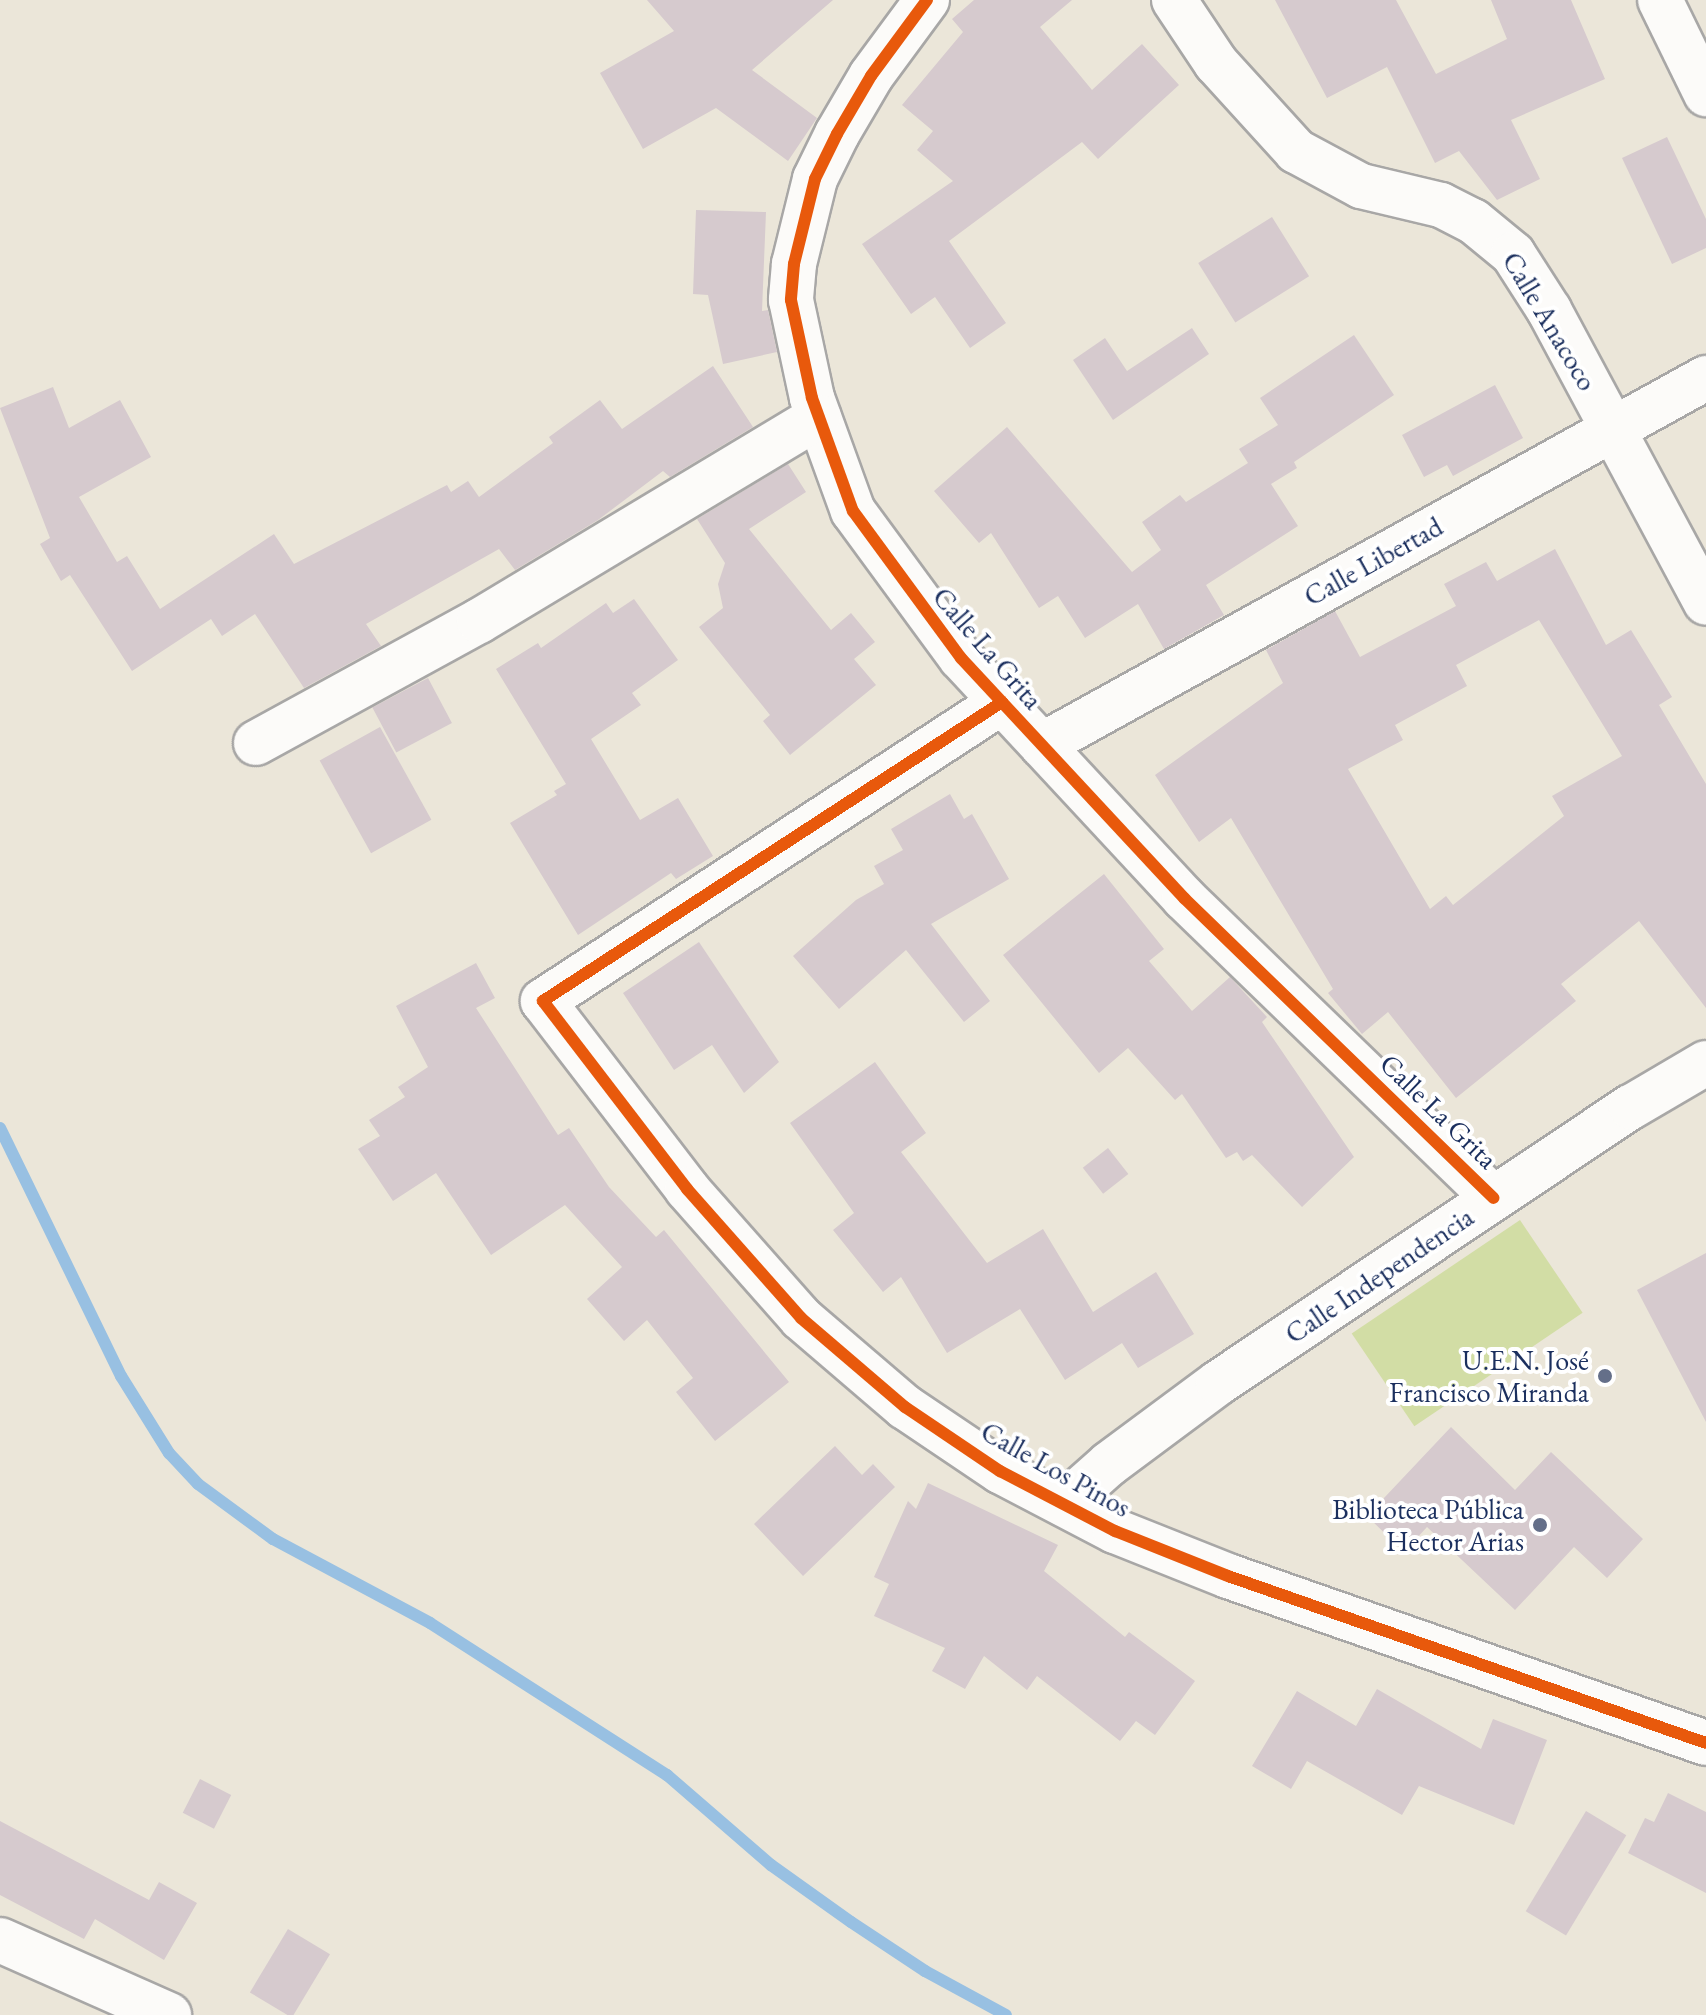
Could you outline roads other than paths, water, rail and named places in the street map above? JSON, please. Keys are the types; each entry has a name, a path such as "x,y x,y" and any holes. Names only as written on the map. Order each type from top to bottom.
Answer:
{"street":[{"name":"Calle La Grita","path":"927,0 871,76 837,134 815,179 800,229 791,300 818,417 837,476 884,560 928,619 1002,702 1184,898 1494,1198"},
{"name":"Calle Anacoco","path":"1174,0 1216,63 1296,151 1361,186 1441,205 1496,237 1549,310 1706,603"},
{"path":"1660,0 1706,94"},
{"name":"Calle Libertad","path":"1042,745 1706,378"},
{"path":"256,743 479,621 818,417"},
{"name":"Calle Los Pinos","path":"1002,702 543,1001 687,1189 801,1318 905,1407 1000,1471 1064,1504 1228,1576 1706,1743"},
{"name":"Calle Independencia","path":"1064,1504 1109,1464 1218,1383 1494,1198 1706,1063"},
{"path":"0,1940 169,2015"}],"waterway":[{"path":"0,1128 121,1376 169,1453 198,1484 273,1539 430,1623 667,1775 771,1865 851,1922 925,1971 1006,2015"}],"place":[{"name":"U.E.N. José Francisco Miranda","path":"1605,1376"},
{"name":"Biblioteca Pública Hector Arias","path":"1540,1525"}]}
